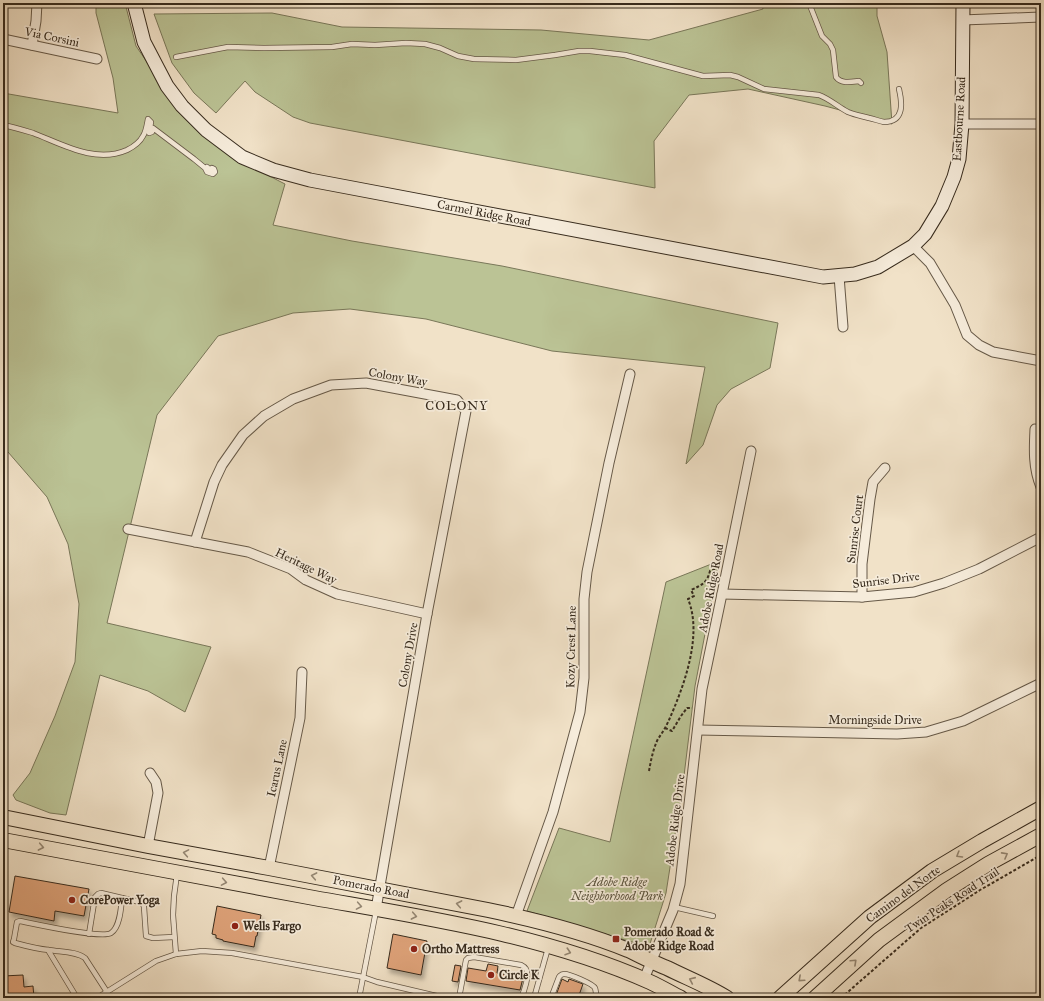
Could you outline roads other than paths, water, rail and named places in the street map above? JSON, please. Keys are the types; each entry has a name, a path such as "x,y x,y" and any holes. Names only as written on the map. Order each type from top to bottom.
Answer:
{"main road":[{"name":"Camino del Norte","path":"780,998 870,917 932,871 1041,808"},
{"name":"Pomerado Road","path":"3,817 516,916 591,937 628,950 711,988 727,998"},
{"name":"Camino del Norte","path":"820,995 879,940 947,890 988,864 1041,835"},
{"name":"Pomerado Road","path":"3,840 376,909 507,935 607,964 644,979 681,998"}],"street":[{"path":"32,45 37,3"},
{"name":"Carmel Ridge Road","path":"134,3 144,42 167,86 182,106 206,130 242,157 273,170 310,180 823,277 855,274 878,267 913,246"},
{"name":"Eastbourne Road","path":"913,246 925,234 942,206 959,159 962,124 963,3"},
{"path":"962,20 1041,17"},
{"name":"Via Corsini","path":"3,39 97,59"},
{"path":"962,124 1041,124"},
{"path":"913,246 930,263 955,305 967,335 978,345 993,352 1041,362"},
{"path":"839,276 843,327"},
{"name":"Kozy Crest Lane","path":"516,916 553,812 580,712 584,678 584,599 587,572 609,463 630,374"},
{"name":"Colony Way","path":"195,542 214,482 222,465 243,435 264,416 293,399 331,385 366,383 457,400 463,406"},
{"name":"Colony Drive","path":"376,909 427,614 466,411 463,406"},
{"path":"1035,429 1034,457 1041,487"},
{"name":"Adobe Ridge Road","path":"698,730 702,689 751,450"},
{"name":"Sunrise Court","path":"862,597 862,564 873,482 885,468"},
{"name":"Heritage Way","path":"128,529 248,552 291,569 306,580 337,594 427,614"},
{"name":"Sunrise Drive","path":"722,594 862,597 914,592 944,583 979,569 1041,537"},
{"name":"Icarus Lane","path":"269,868 300,718 302,672"},
{"name":"Morningside Drive","path":"698,730 897,734 926,732 962,721 1041,683"},
{"name":"Adobe Ridge Drive","path":"644,979 674,907 680,884 698,730"},
{"path":"148,846 158,794 156,782 150,773"}],"lane":[{"path":"809,3 822,36 830,44 833,50 836,77 838,80 844,82 859,81 861,83"},
{"path":"176,57 228,47 332,47 352,44 375,45 406,43 424,44 440,48 458,56 474,59 516,60 556,56 579,51 617,54 703,76 730,75 764,89 819,95 827,98 852,114 884,122 891,121 900,114 901,99 899,89"},
{"path":"3,125 33,133 63,146 89,154 111,155 120,153 138,143 144,136 148,119 151,122 149,133 152,132 154,128 205,168 207,172 212,174 215,172 214,169 212,168 212,171 207,167"},
{"path":"176,954 173,909 177,873"},
{"path":"89,934 95,897 101,893 143,904 146,936 153,938 174,937"},
{"path":"107,992 83,956 13,942 17,922 89,934 107,935 112,933 116,928 122,898"},
{"path":"674,907 713,916"},
{"path":"359,998 376,909"},
{"path":"534,998 548,946"},
{"path":"48,950 77,998"},
{"path":"97,998 156,961 176,954 202,951 232,953 364,977 377,982 446,998"},
{"path":"459,998 466,960 474,957 521,965 525,968 527,972 526,980 524,993 521,998"},
{"path":"551,998 559,977 561,974 564,974 594,986 597,998"}],"place":[{"name":"CorePower Yoga","path":"72,900"},
{"name":"Wells Fargo","path":"235,926"},
{"name":"Pomerado Road & Adobe Ridge Road","path":"616,939"},
{"name":"Ortho Mattress","path":"414,949"},
{"name":"Circle K","path":"491,975"}],"district":[{"name":"COLONY","path":"457,406"}],"park label":[{"name":"Adobe Ridge Neighborhood Park","path":"617,889"}]}
